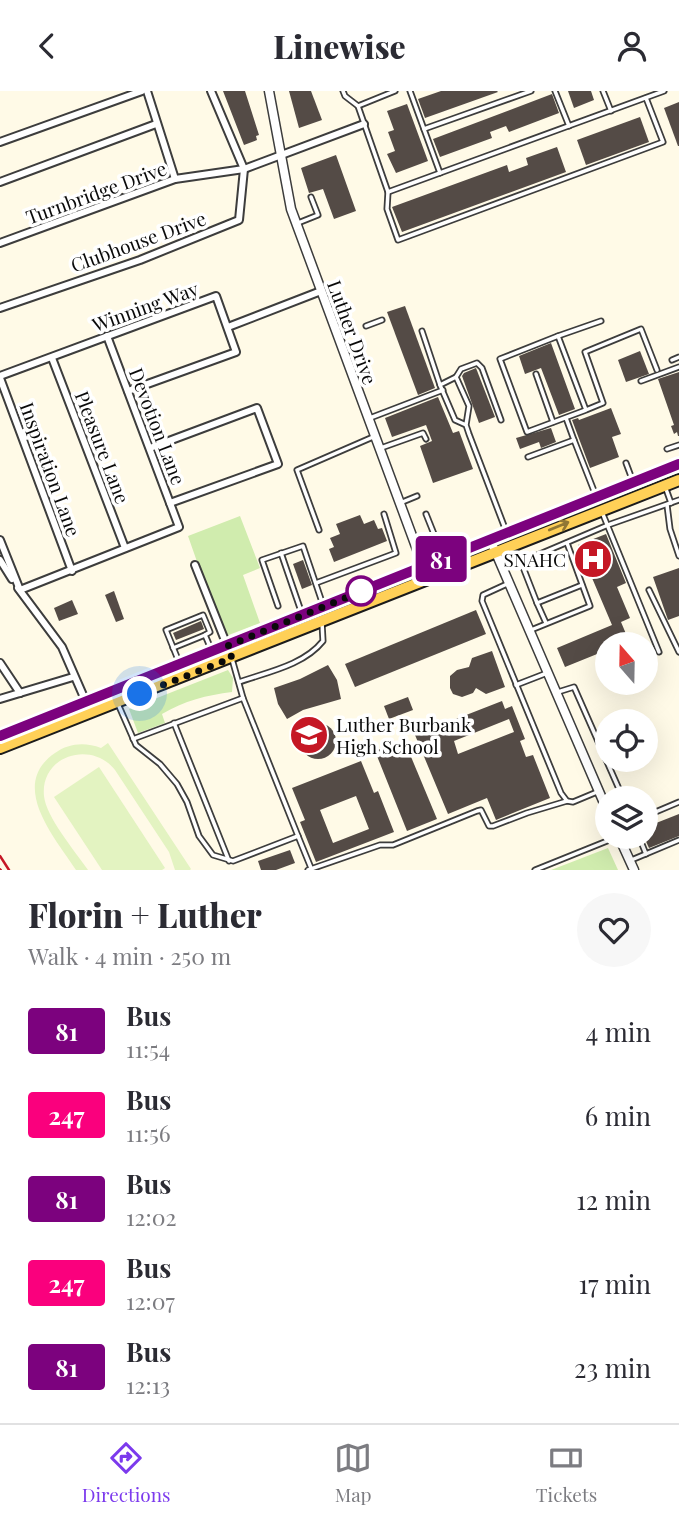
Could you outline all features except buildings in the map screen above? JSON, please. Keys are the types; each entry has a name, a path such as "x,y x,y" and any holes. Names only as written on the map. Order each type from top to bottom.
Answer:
{"main road":[{"path":"0,736 675,463"},
{"path":"0,748 679,480"},
{"path":"77,718 86,702"}],"street":[{"path":"0,142 145,91 175,179"},
{"path":"211,91 244,169"},
{"name":"Luther Drive","path":"269,91 287,191 296,223 428,579"},
{"path":"0,182 156,124"},
{"name":"Turnbridge Drive","path":"0,243 175,179 244,169 364,124"},
{"name":"Clubhouse Drive","path":"0,307 140,260 239,221 244,169"},
{"path":"128,391 236,352 228,327 321,292"},
{"name":"Winning Way","path":"0,377 216,296 228,327"},
{"name":"Devotion Lane","path":"107,337 179,527 125,548"},
{"name":"Pleasure Lane","path":"52,358 125,548"},
{"name":"Inspiration Lane","path":"0,377 72,571"},
{"path":"150,448 257,408 278,464 170,503"},
{"path":"490,539 596,786"},
{"path":"0,540 20,590"},
{"path":"20,590 125,548"},
{"path":"0,559 62,647 86,702"},
{"path":"195,565 232,658"},
{"path":"0,663 20,693"},
{"path":"0,699 73,677"},
{"path":"624,849 634,870"}],"lane":[{"path":"343,91 345,96 358,106 388,192 387,209 398,240 663,142 646,98"},
{"path":"358,106 395,91"},
{"path":"410,91 440,173"},
{"path":"424,129 531,91"},
{"path":"555,91 569,127"},
{"path":"604,91 611,111"},
{"path":"388,192 664,91"},
{"path":"296,223 318,215 311,197"},
{"path":"366,326 382,320"},
{"path":"601,321 500,359 527,432 603,403 585,352 641,329 657,370"},
{"path":"422,331 440,385 456,420 466,425"},
{"path":"558,336 586,410"},
{"path":"673,360 679,358"},
{"path":"440,385 456,377 461,369 477,363 482,368 501,420"},
{"path":"641,381 679,367"},
{"path":"536,374 553,422"},
{"path":"456,377 469,406 466,425 507,532"},
{"path":"368,419 443,390"},
{"path":"566,418 596,496"},
{"path":"379,449 424,433 426,439"},
{"path":"319,530 297,470 374,436"},
{"path":"528,457 574,440"},
{"path":"667,449 679,445"},
{"path":"626,463 632,481"},
{"path":"665,485 670,529 679,556"},
{"path":"400,503 417,496"},
{"path":"546,623 521,562 608,525 679,500"},
{"path":"601,509 659,652"},
{"path":"316,583 396,552 384,514"},
{"path":"426,514 434,534"},
{"path":"529,631 590,606 567,543"},
{"path":"278,606 262,560 303,546 324,607"},
{"path":"281,553 303,615"},
{"path":"509,583 490,590 483,595 482,601 561,793 567,801"},
{"path":"537,603 582,586"},
{"path":"649,590 679,652"},
{"path":"173,648 210,632 203,615 166,630 179,664"},
{"path":"239,682 315,652 323,641 322,622"},
{"path":"205,635 212,652"},
{"path":"232,658 243,698 309,869 380,845 393,845 477,811 481,810 489,825 493,826 595,794"},
{"path":"516,685 548,673"},
{"path":"556,693 575,687 618,786"},
{"path":"133,739 243,698"},
{"path":"117,702 136,745 160,764 177,783 199,836 213,855 229,861 298,837"},
{"path":"174,723 229,861"},
{"path":"658,810 679,802"},
{"path":"629,860 679,841"},
{"path":"535,870 595,846"},
{"path":"644,849 646,854"}],"green space":[{"path":"240,516 260,568 243,575 260,623 226,636 221,630 188,536"},
{"path":"228,670 233,678 232,692 179,705 162,714 165,723 138,733 129,709"},
{"path":"108,743 190,870 175,870 169,852 115,770 94,756 69,756 59,762 50,770 45,782 44,796 55,824 88,870 76,870 57,843 35,796 36,780 42,766 55,753 71,745 83,744 101,748"},
{"path":"99,767 165,868 162,870 102,870 54,797"},
{"path":"608,849 618,870 551,870"}],"railway":[{"path":"0,856 9,870"}],"bus line":[{"name":"81","path":"0,736 679,464"}],"place":[{"name":"SNAHC","path":"593,559"},
{"name":"Luther Burbank High School","path":"309,735"}],"route":[{"path":"140,694 232,658 227,646 367,589 361,591"}]}
